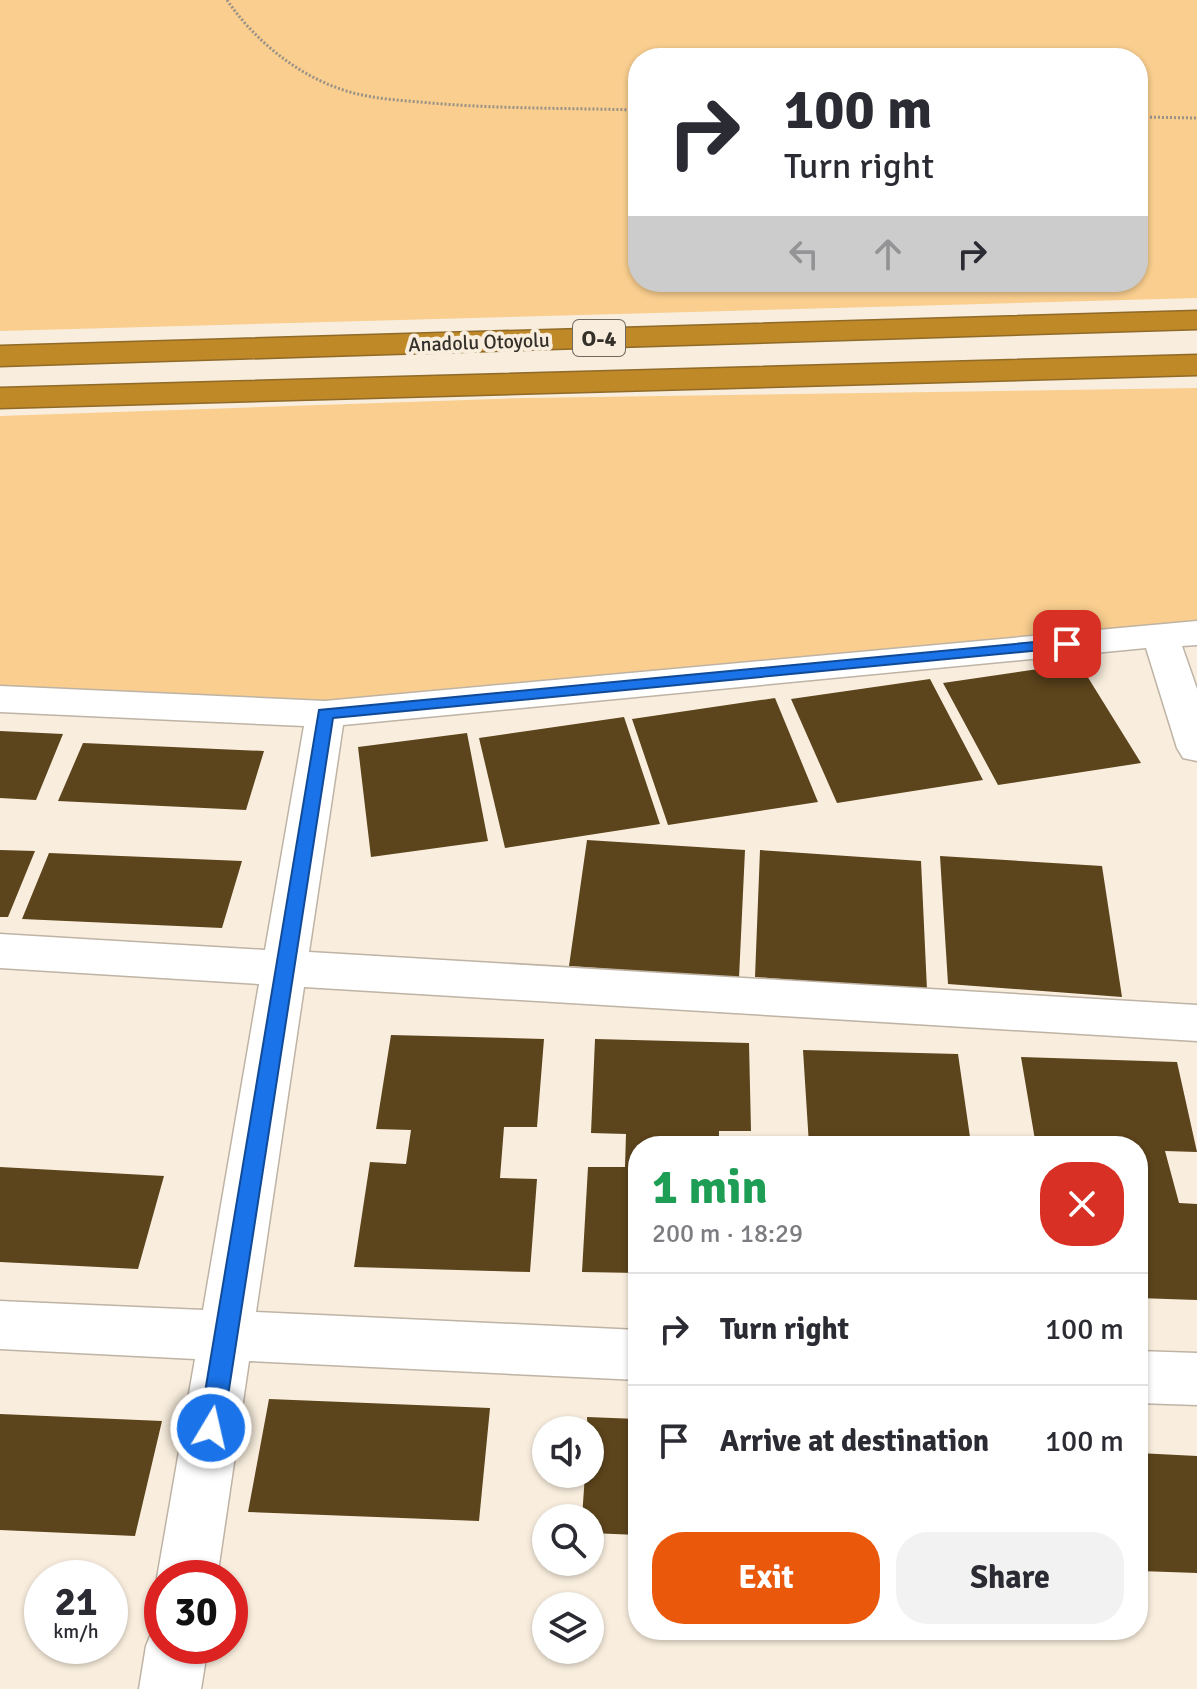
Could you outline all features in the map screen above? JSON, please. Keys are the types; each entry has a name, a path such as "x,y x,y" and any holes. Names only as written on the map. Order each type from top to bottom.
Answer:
{"highway":[{"name":"Anadolu Otoyolu","path":"0,356 1197,320"},
{"name":"Anadolu Otoyolu","path":"0,398 1197,365"}],"street":[{"path":"0,699 325,714 1179,634 1197,748"},
{"path":"190,1560 325,714"},
{"path":"0,951 1197,1023"},
{"path":"0,1325 628,1355"},
{"path":"1148,1377 1197,1379"},
{"path":"170,1689 174,1664"}],"path":[{"path":"227,0 233,11 281,56 332,87 368,97 455,106 628,110"},
{"path":"1148,117 1197,118"}],"shaded area":[{"path":"0,0 1197,0 1197,298 0,331"},
{"path":"1197,388 1197,633 325,714 0,699 0,416 525,398"}],"building":[{"path":"1079,663 1141,763 998,785 943,683"},
{"path":"930,679 983,780 837,803 791,699"},
{"path":"775,698 818,802 668,825 632,719"},
{"path":"624,717 660,824 505,848 479,738"},
{"path":"0,731 63,734 36,800 0,798"},
{"path":"467,733 488,841 371,857 358,747"},
{"path":"83,743 264,751 246,810 58,801"},
{"path":"587,840 745,850 739,978 569,966"},
{"path":"0,850 35,851 8,917 0,917"},
{"path":"760,850 921,861 927,990 755,977"},
{"path":"49,853 242,861 222,928 22,919"},
{"path":"940,856 1102,866 1122,997 948,984"},
{"path":"391,1035 544,1039 537,1127 504,1127 500,1178 537,1179 530,1272 354,1267 370,1162 406,1164 411,1130 376,1129"},
{"path":"595,1039 749,1043 751,1131 719,1131 719,1136 628,1136 628,1273 582,1272 588,1167 625,1167 626,1134 591,1133"},
{"path":"803,1050 958,1054 970,1136 808,1136"},
{"path":"1021,1057 1177,1062 1197,1152 1165,1151 1179,1203 1197,1204 1197,1300 1148,1298 1148,1136 1034,1136"},
{"path":"0,1167 164,1176 138,1269 0,1262"},
{"path":"269,1399 490,1408 479,1521 248,1512"},
{"path":"0,1414 162,1421 135,1536 0,1530"},
{"path":"604,1418 628,1419 628,1535 604,1534 604,1504 583,1504 584,1488 604,1488"},
{"path":"1148,1454 1197,1456 1197,1573 1148,1571"}],"route":[{"path":"211,1428 325,714 1067,644"}]}
